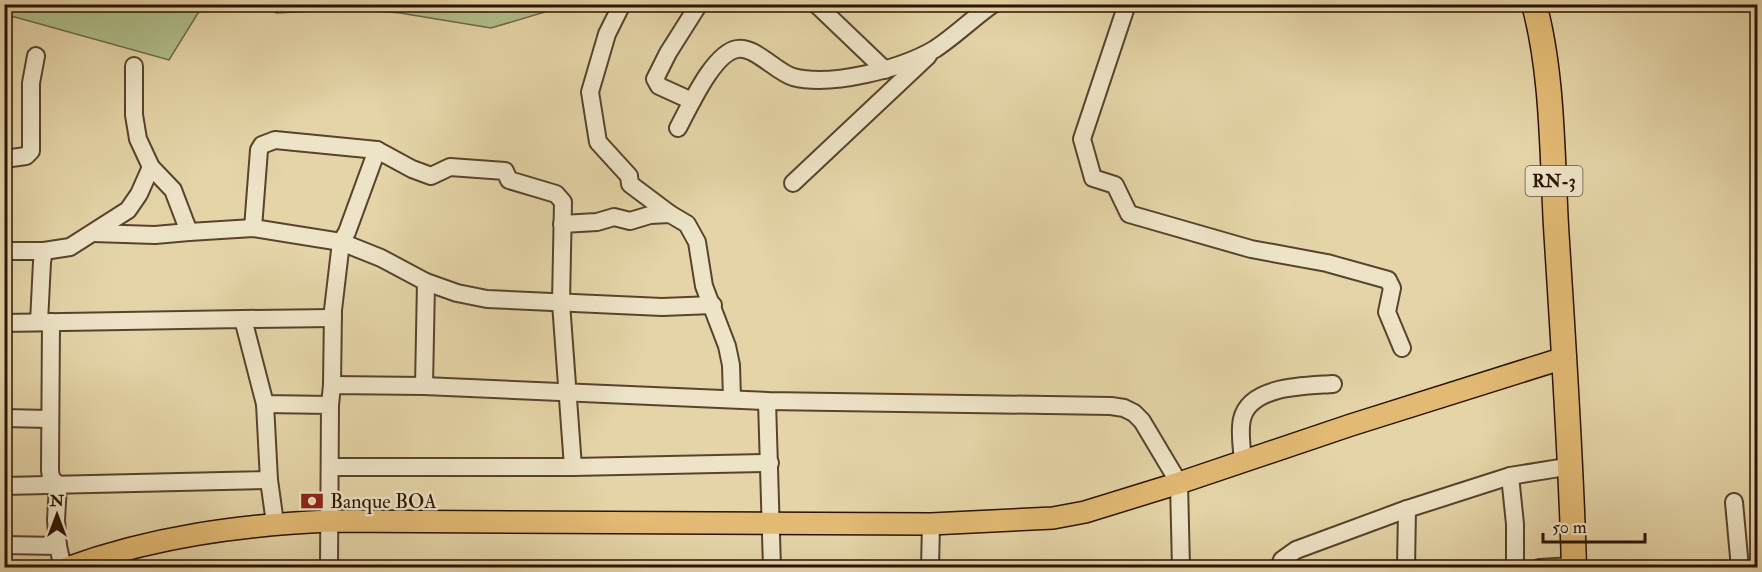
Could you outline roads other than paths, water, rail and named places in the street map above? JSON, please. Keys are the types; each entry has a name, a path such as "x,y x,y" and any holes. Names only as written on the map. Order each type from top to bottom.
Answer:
{"highway":[{"name":"RN-3","path":"1534,4 1540,27 1549,106 1572,466 1574,567"}],"main road":[{"path":"65,567 94,563 141,545 212,531 330,521 931,524 1053,518 1084,512 1179,483 1351,425 1564,358"}],"street":[{"path":"622,4 608,34 590,92 598,142 629,176 630,184 687,224 695,236 704,286 729,356 732,399"},
{"path":"692,101 659,86 655,79 668,53 699,4"},
{"path":"816,4 885,70"},
{"path":"793,183 934,49 993,4"},
{"path":"1127,4 1082,139 1093,178 1115,185 1129,214 1251,249 1326,263 1388,280 1392,288 1387,312 1402,348"},
{"path":"678,128 692,101 718,62 735,49 752,52 784,74 796,78 853,78 885,70 934,49"},
{"path":"4,159 26,156 32,151 31,83 36,56"},
{"path":"134,66 135,129 151,167 173,190 189,232"},
{"path":"254,228 258,156 262,145 275,140 377,150 431,176 450,167 505,171 509,180 556,194 563,202 561,303 573,467"},
{"path":"329,567 333,318 341,242 347,232 377,150"},
{"path":"4,251 44,251 70,247 76,241 93,233 128,210 134,203 151,167"},
{"path":"562,224 597,222 614,217 630,221 650,215 670,214"},
{"path":"93,233 155,235 254,228 341,242 381,258 426,282 457,293 487,298 561,303 662,307 712,305"},
{"path":"44,251 42,262 51,478 58,485 56,520 58,546 65,567"},
{"path":"424,386 426,282"},
{"path":"4,323 333,318"},
{"path":"243,319 265,404 269,480 275,524"},
{"path":"1243,461 1242,420 1251,404 1258,398 1275,391 1332,384"},
{"path":"332,385 424,386 767,401 1124,408 1134,413 1149,429 1179,483 1181,567"},
{"path":"767,401 772,567"},
{"path":"265,404 330,405"},
{"path":"4,418 50,419"},
{"path":"331,467 573,467 770,463"},
{"path":"1279,567 1282,560 1296,550 1407,509 1510,476 1572,466"},
{"path":"1510,476 1515,524 1515,567"},
{"path":"4,486 269,480"},
{"path":"1734,502 1740,567"},
{"path":"1406,567 1407,509"},
{"path":"930,567 931,524"},
{"path":"4,545 58,546"},
{"path":"1539,567 1574,567"}],"place":[{"name":"Banque BOA","path":"312,501"}]}
